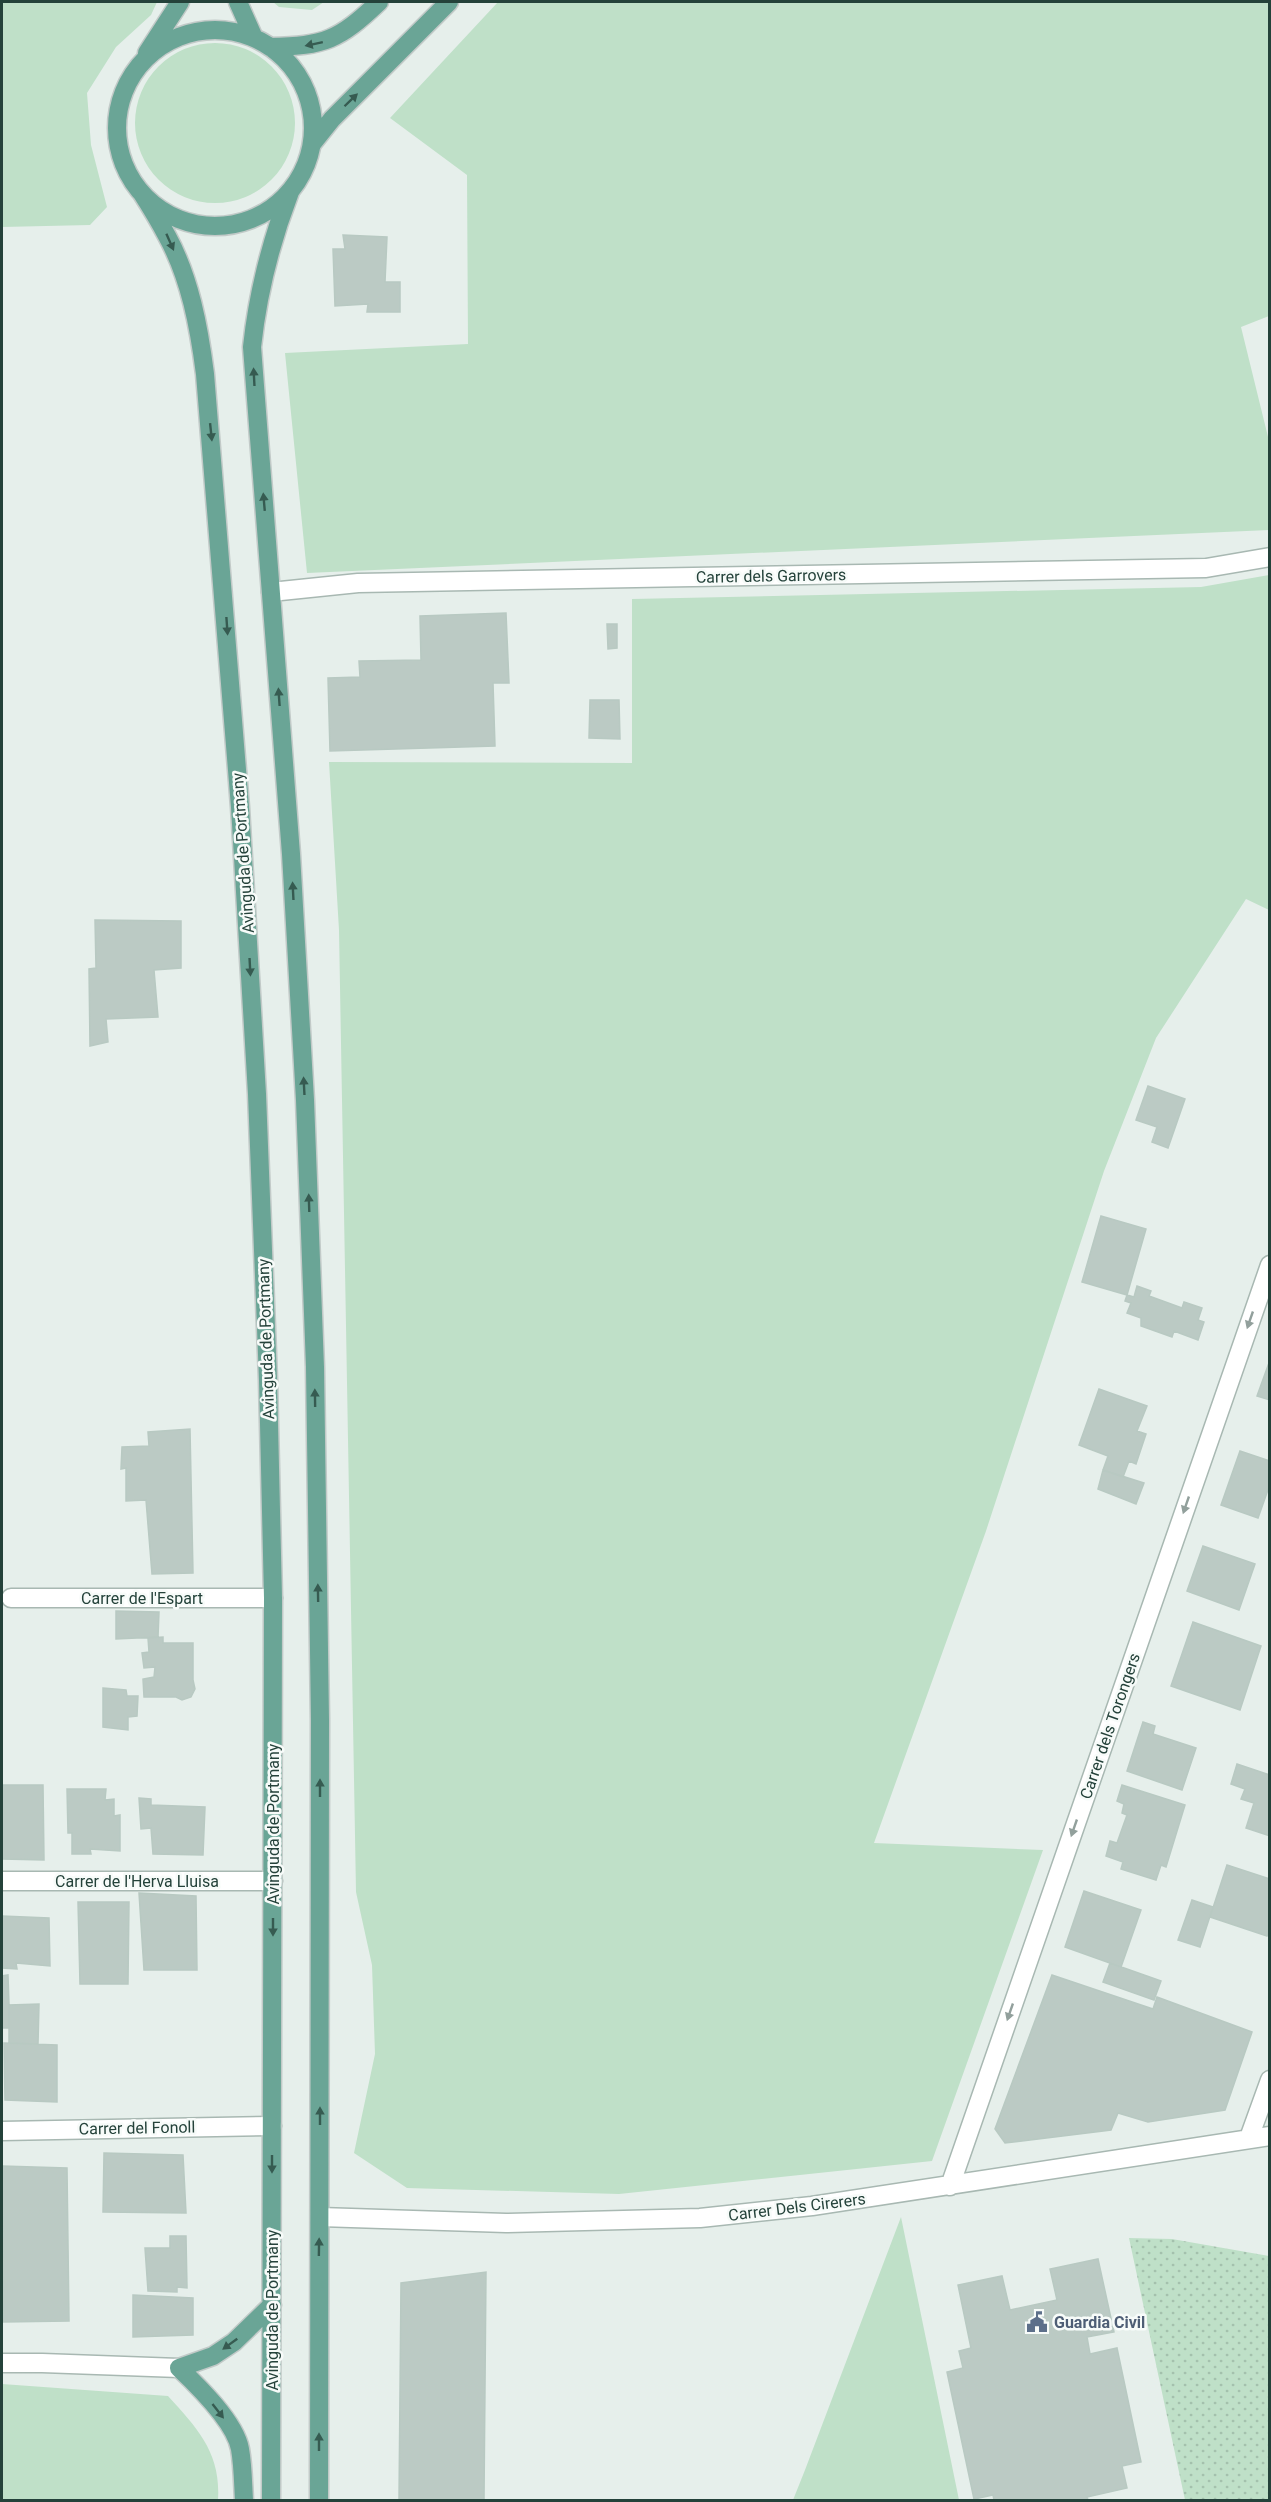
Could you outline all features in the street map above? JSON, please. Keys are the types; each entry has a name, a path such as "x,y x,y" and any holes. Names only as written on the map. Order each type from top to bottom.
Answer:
{"main road":[{"path":"138,68 171,40 191,33 226,31 254,38 270,47 284,59 305,89 311,107 312,144 301,177 290,192 265,213 252,220 222,226 207,226 177,219 151,202 141,192 126,166 118,138 120,108 124,94 138,68 180,2"},
{"path":"238,2 254,38"},
{"path":"270,47 301,46 337,37 354,26 379,2"},
{"path":"312,144 332,119 449,2"},
{"name":"Avinguda de Portmany","path":"141,192 168,237 186,283 200,335 216,478 240,807 257,1095 273,1598 271,2500"},
{"path":"290,192 265,266 252,347 291,854 304,1088 315,1367 320,1721 319,2500"},
{"path":"244,2500 240,2447 224,2417 199,2387 179,2368 213,2356 234,2342 272,2305"}],"street":[{"name":"Carrer dels Garrovers","path":"271,592 358,584 1206,568 1269,557"},
{"name":"Carrer dels Torongers","path":"950,2186 1269,1265"},
{"name":"Carrer de l'Espart","path":"10,1598 273,1598"},
{"name":"Carrer de l'Herva Lluisa","path":"2,1881 273,1881"},
{"path":"1249,2139 1269,2080"},
{"name":"Carrer del Fonoll","path":"2,2131 272,2126"},
{"name":"Carrer Dels Cirerers","path":"320,2217 506,2223 700,2218 812,2206 1269,2136"},
{"path":"2,2363 179,2368"}],"green space":[{"path":"2,2 157,2 151,15 116,47 87,93 91,145 107,207 90,225 2,227"},
{"path":"273,2 324,2 312,10 279,7"},
{"path":"498,2 1269,2 1269,316 1241,327 1269,441 1269,530 307,573 285,353 468,344 467,175 390,118"},
{"path":"215,43 246,49 272,66 289,92 295,123 289,154 272,180 246,197 215,203 184,197 158,180 141,154 135,123 141,92 158,66 184,49"},
{"path":"1269,575 1269,910 1246,899 1156,1038 1104,1171 986,1531 874,1843 1043,1850 932,2161 619,2194 407,2188 354,2153 375,2054 372,1965 356,1892 339,930 329,762 632,763 632,599 1201,587"},
{"path":"901,2217 959,2500 793,2500 805,2470"},
{"path":"1129,2238 1172,2239 1269,2256 1269,2500 1185,2500"},
{"path":"2,2384 168,2396 198,2431 211,2455 216,2469 218,2500 2,2500"}],"building":[{"path":"343,235 387,237 385,282 400,282 400,312 367,312 368,304 335,306 333,249 345,249"},
{"path":"506,613 509,683 493,683 495,746 330,751 328,678 360,677 359,661 421,660 420,616"},
{"path":"607,624 617,624 617,648 608,649"},
{"path":"590,700 619,700 620,739 589,738"},
{"path":"95,920 181,921 181,968 154,970 158,1017 106,1019 108,1042 90,1046 89,969 96,968"},
{"path":"1148,1086 1185,1099 1168,1148 1152,1142 1157,1127 1136,1120"},
{"path":"1101,1216 1146,1229 1127,1295 1082,1282"},
{"path":"1137,1286 1151,1291 1149,1296 1182,1308 1184,1302 1202,1308 1198,1320 1204,1322 1198,1340 1174,1331 1172,1337 1141,1326 1141,1318 1127,1313 1131,1303 1125,1301 1127,1295 1134,1297"},
{"path":"1270,1360 1270,1400 1257,1396"},
{"path":"1099,1389 1147,1406 1137,1431 1146,1434 1136,1464 1129,1461 1123,1477 1103,1470 1108,1456 1079,1445"},
{"path":"190,1429 193,1573 152,1574 146,1500 126,1501 126,1468 121,1469 122,1447 149,1446 148,1432"},
{"path":"1240,1451 1270,1461 1270,1484 1258,1518 1221,1505"},
{"path":"1103,1470 1144,1483 1136,1504 1098,1489"},
{"path":"1203,1546 1255,1564 1239,1610 1187,1591"},
{"path":"116,1611 159,1612 158,1637 116,1639"},
{"path":"1193,1622 1261,1646 1240,1710 1171,1686"},
{"path":"163,1637 163,1643 193,1643 195,1689 191,1697 182,1700 176,1697 144,1697 143,1679 154,1677 155,1667 144,1668 142,1653 149,1652 148,1638"},
{"path":"103,1688 126,1690 127,1696 138,1696 137,1716 128,1717 128,1730 103,1727"},
{"path":"1143,1722 1155,1726 1153,1734 1196,1748 1182,1790 1127,1771"},
{"path":"1237,1764 1270,1775 1270,1836 1246,1828 1254,1803 1241,1799 1245,1789 1231,1784"},
{"path":"2,1785 43,1785 44,1860 2,1859"},
{"path":"1122,1785 1185,1805 1166,1867 1161,1865 1156,1880 1121,1869 1123,1862 1106,1856 1110,1841 1117,1843 1127,1815 1122,1813 1124,1804 1117,1801"},
{"path":"67,1789 106,1789 105,1800 114,1799 114,1816 120,1815 120,1851 90,1849 91,1854 72,1854 72,1833 68,1833"},
{"path":"139,1798 151,1799 151,1805 205,1807 203,1855 153,1854 151,1828 141,1829"},
{"path":"1227,1865 1270,1879 1270,1929 1267,1936 1210,1917"},
{"path":"1084,1891 1141,1910 1121,1967 1065,1947"},
{"path":"139,1893 196,1896 197,1970 144,1970"},
{"path":"1192,1900 1213,1907 1200,1947 1178,1940"},
{"path":"78,1902 129,1902 128,1984 80,1984"},
{"path":"2,1916 49,1918 50,1966 16,1963 17,1969 2,1968"},
{"path":"1110,1963 1161,1981 1154,2000 1103,1982"},
{"path":"8,1975 9,2028 2,2028 2,1976"},
{"path":"1052,1975 1153,2009 1157,1997 1252,2032 1225,2110 1148,2122 1118,2113 1111,2130 1005,2143 995,2129"},
{"path":"39,2004 38,2044 9,2043 9,2005"},
{"path":"4,2043 57,2045 57,2102 5,2100"},
{"path":"104,2153 183,2155 186,2213 103,2212"},
{"path":"2,2166 67,2168 69,2321 3,2322"},
{"path":"170,2236 186,2236 187,2288 177,2287 177,2292 148,2291 145,2248 170,2248"},
{"path":"1098,2259 1114,2332 1087,2337 1090,2354 1117,2348 1141,2462 1122,2466 1127,2488 1087,2497 1088,2500 994,2500 993,2495 974,2499 947,2372 963,2368 959,2351 971,2348 958,2285 1002,2276 1010,2310 1057,2300 1050,2269"},
{"path":"486,2272 484,2500 399,2500 401,2283"},
{"path":"133,2295 193,2298 193,2335 133,2337"}],"place":[{"name":"Guardia Civil","path":"1037,2322"}]}
